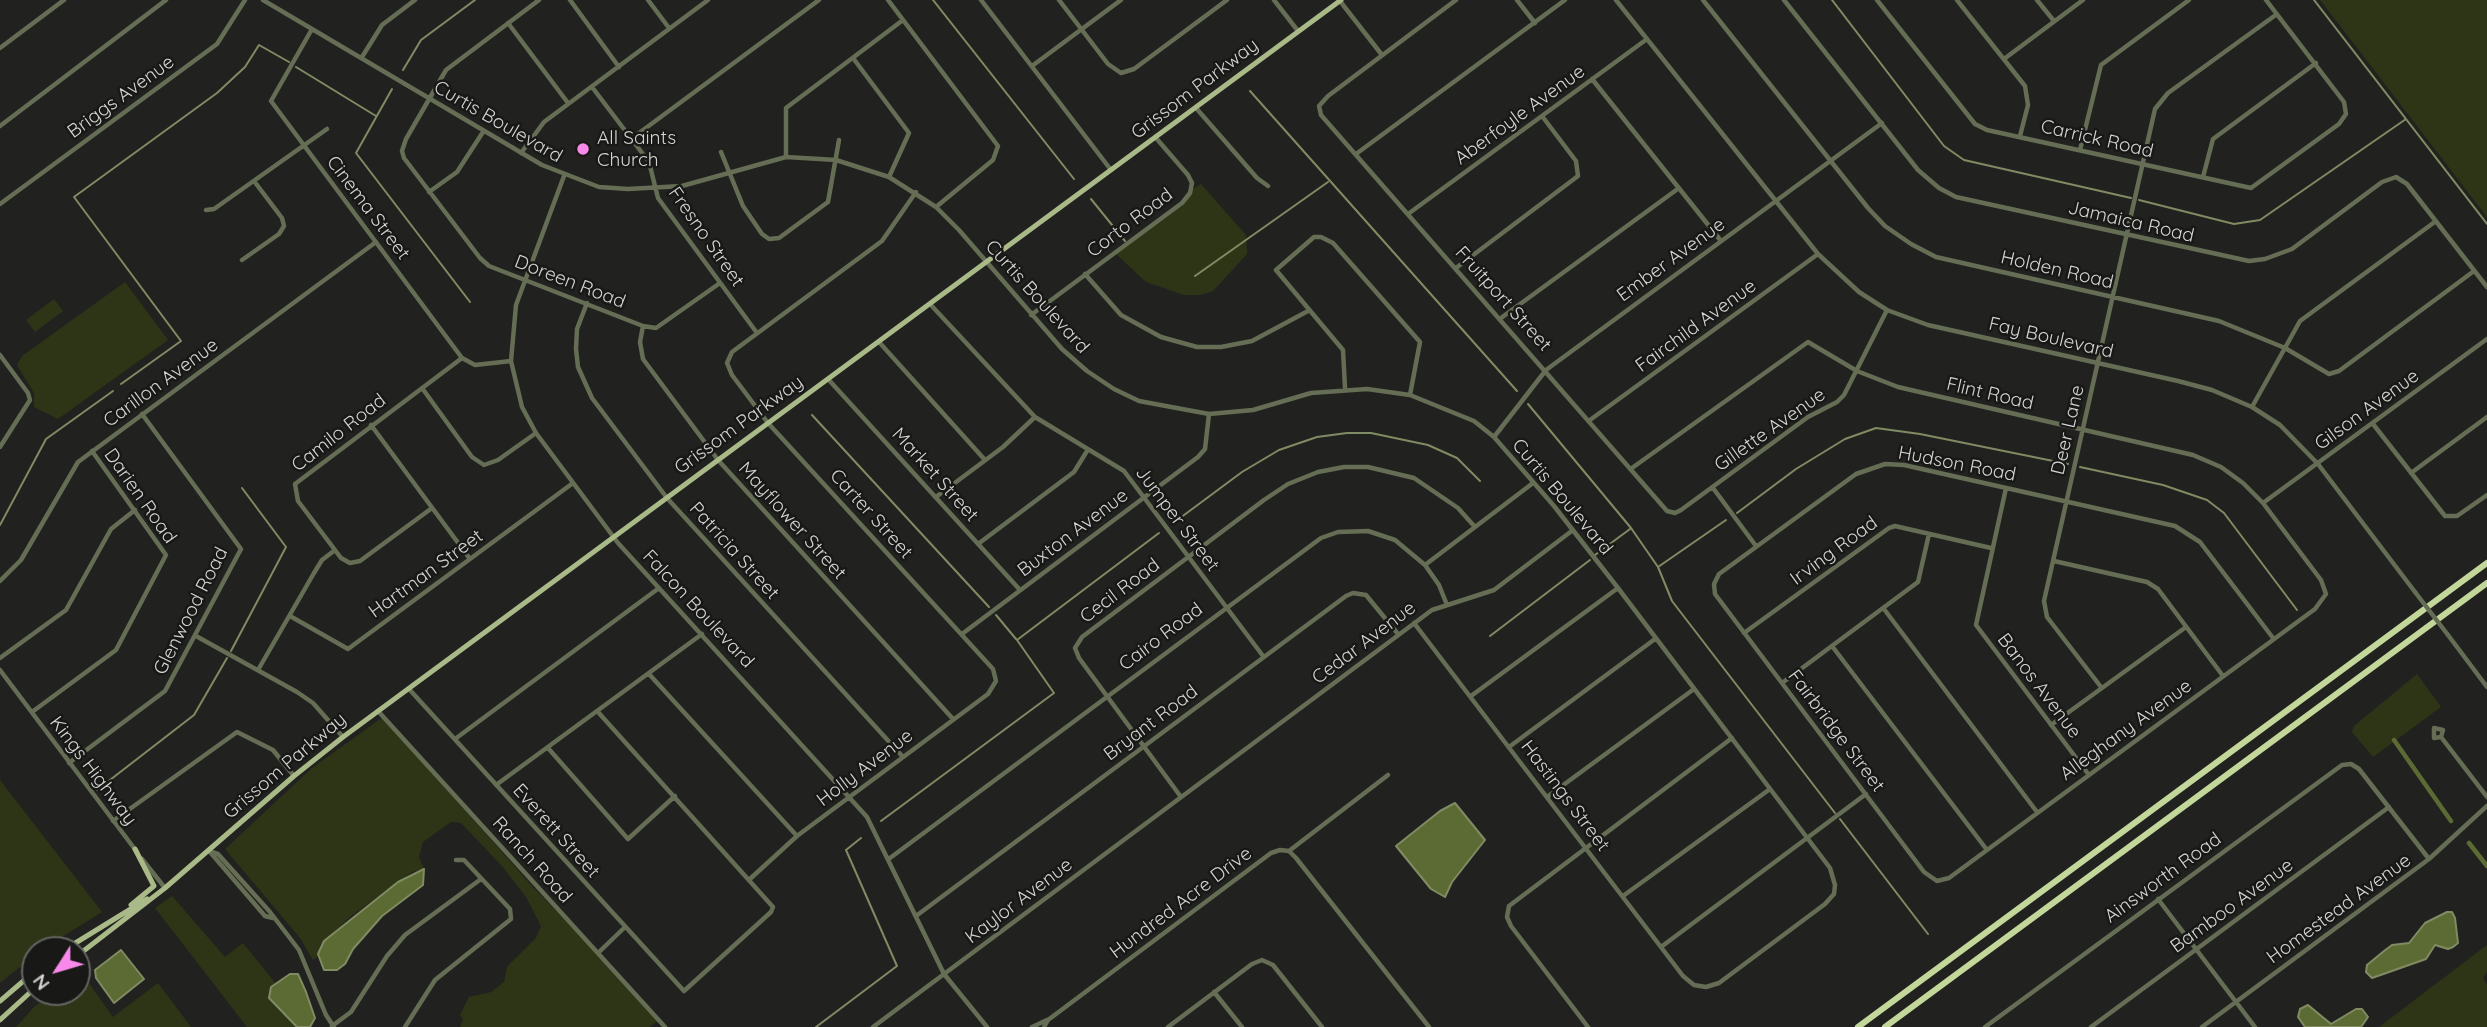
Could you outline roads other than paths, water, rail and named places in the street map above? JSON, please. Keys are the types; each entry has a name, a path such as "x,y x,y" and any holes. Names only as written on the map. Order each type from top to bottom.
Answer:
{"highway":[{"path":"1858,1027 2487,563"},
{"path":"1885,1027 2487,583"}],"main road":[{"name":"Grissom Parkway","path":"91,945 165,888 343,737 1340,0"},
{"path":"121,914 154,886 135,849"},
{"name":"Grissom Parkway","path":"86,936 165,888"},
{"path":"0,1001 21,983"},
{"path":"0,1020 21,1001"}],"street":[{"path":"0,47 64,0"},
{"path":"0,126 166,0"},
{"name":"Briggs Avenue","path":"0,204 217,44 245,0"},
{"name":"Curtis Boulevard","path":"263,0 483,132 564,176 598,187 682,186 727,171 786,157 836,160 889,177 936,207 1062,349 1114,389 1169,409 1209,414 1253,410 1311,393 1346,388 1410,395 1455,412 1494,437 1573,530 1830,868 1835,885 1834,894 1825,904 1719,983 1706,987 1694,985"},
{"path":"362,57 382,25 415,0"},
{"path":"429,99 446,70 539,0"},
{"path":"570,0 619,67"},
{"path":"648,0 669,29"},
{"path":"521,153 536,130 568,103 708,0"},
{"path":"631,139 819,0"},
{"path":"888,0 991,134 997,152 993,160 936,207"},
{"path":"981,0 1111,170"},
{"path":"1059,0 1114,70 1128,72 1227,0"},
{"path":"1032,66 1121,0"},
{"path":"1274,0 1298,31"},
{"path":"1340,0 1382,55 1456,0"},
{"path":"1517,0 1535,23"},
{"path":"1356,154 1565,0"},
{"name":"Fay Boulevard","path":"1616,0 1836,274 1887,310 1928,325 2212,390 2252,407 2280,425 2318,464 2487,687"},
{"name":"Holden Road","path":"1703,0 1885,226 1928,253 2219,321 2285,348 2329,374 2339,371 2474,271"},
{"name":"Jamaica Road","path":"1784,0 1918,170 1939,188 1956,197 2238,260 2265,259 2292,249 2382,182 2396,177 2407,184 2487,287"},
{"name":"Carrick Road","path":"1877,0 1975,124 1987,130 2251,188 2339,124 2346,114 2344,102 2316,63"},
{"path":"1957,0 2029,94 2020,136"},
{"path":"2037,0 2054,21"},
{"path":"2004,59 2083,0"},
{"path":"2080,150 2101,65 2189,0"},
{"path":"2203,177 2213,139 2316,63 2266,0"},
{"name":"Deer Lane","path":"2101,687 2044,609 2097,363 2158,101 2277,13"},
{"path":"786,157 786,108 903,20"},
{"path":"508,23 568,103"},
{"name":"Cinema Street","path":"312,30 271,101 462,358"},
{"name":"Aberfoyle Avenue","path":"1408,214 1647,39"},
{"name":"Fruitport Street","path":"1382,55 1328,96 1320,106 1321,115 1667,511"},
{"path":"853,57 909,133 889,177"},
{"path":"1592,79 1721,241"},
{"name":"Fresno Street","path":"592,87 649,163 658,198 757,333"},
{"name":"Doreen Road","path":"429,99 402,151 429,192 489,266 643,326 656,328 720,283"},
{"path":"1196,108 1257,178 1268,186"},
{"path":"1456,268 1578,176 1576,160 1542,116"},
{"name":"Ember Avenue","path":"1494,437 1546,370 1882,124"},
{"path":"206,210 214,209 327,129"},
{"path":"429,192 457,173 483,132"},
{"name":"Corto Road","path":"1031,315 1182,203 1190,193 1192,183 1188,175 1156,138"},
{"path":"721,152 743,206 762,234 769,239 779,238 828,202 839,140"},
{"name":"Falcon Boulevard","path":"564,176 524,279 511,335 511,361 522,407 536,433 613,537 849,796 877,832 944,974 985,1025"},
{"path":"242,260 279,234 284,226 282,218 254,181"},
{"path":"1501,318 1679,188"},
{"path":"757,333 882,242 916,192"},
{"path":"2252,407 2300,321 2436,221"},
{"path":"1346,388 1343,350 1276,270 1314,237 1321,237 1333,243 1420,342 1421,354 1410,395"},
{"name":"Carillon Avenue","path":"0,581 21,560 71,469 376,242"},
{"name":"Fairchild Avenue","path":"1590,421 1818,254"},
{"path":"1085,274 1106,300 1131,322 1161,337 1196,347 1221,347 1252,341 1308,311"},
{"name":"Patricia Street","path":"587,303 577,329 576,349 584,383 667,498 903,757"},
{"name":"Jumper Street","path":"930,304 1035,417 1124,471 1263,656"},
{"name":"Gillette Avenue","path":"1667,511 1681,510 1808,417 1837,402 1857,371 1887,310"},
{"name":"Mayflower Street","path":"643,326 640,342 643,359 718,460 953,719"},
{"name":"Carter Street","path":"757,333 732,352 727,363 768,423 993,669 996,681"},
{"name":"Gilson Avenue","path":"2263,503 2487,339"},
{"path":"879,342 985,460"},
{"name":"Flint Road","path":"1632,468 1808,342 1857,371 1898,387 2193,455 2221,467 2243,483 2263,503 2321,580 2326,594"},
{"path":"0,355 29,393 30,400 1,443"},
{"path":"462,358 475,365 511,361"},
{"name":"Camilo Road","path":"335,550 298,501 295,484 462,358"},
{"name":"Market Street","path":"828,379 1020,590"},
{"path":"422,388 472,457 484,465 498,460 536,433"},
{"name":"Glenwood Road","path":"69,763 160,696 196,636 241,549 142,414"},
{"name":"Buxton Avenue","path":"962,634 1205,449 1209,414"},
{"path":"936,497 1020,433 1035,417"},
{"path":"2411,473 2487,417"},
{"path":"2373,424 2439,511 2450,518 2487,495"},
{"path":"371,425 470,559"},
{"name":"Darien Road","path":"32,712 116,650 166,555 161,543 92,451"},
{"path":"978,544 1074,472 1087,451"},
{"name":"Hudson Road","path":"1715,594 1714,584 1718,574 1856,474 1870,467 1904,464 2162,522 2188,533 2200,542 2273,638"},
{"name":"Cecil Road","path":"1107,695 1075,649 1082,637 1288,484 1318,472 1344,467 1368,467 1413,478 1458,508 1475,527"},
{"name":"Hartman Street","path":"290,615 348,649 573,483"},
{"path":"1425,565 1534,483"},
{"path":"1713,488 1756,546"},
{"name":"Banos Avenue","path":"2006,488 1976,625 2089,775"},
{"path":"258,670 314,573 335,550 350,563 360,561 432,508"},
{"path":"0,658 66,610 111,529 135,510"},
{"name":"Irving Road","path":"1744,634 1883,531 1895,526 1991,548"},
{"name":"Cedar Avenue","path":"1181,797 1432,610 1494,590 1573,530"},
{"name":"Cairo Road","path":"890,858 1307,547 1338,532 1381,534 1410,550 1440,585 1447,605"},
{"path":"1782,683 1918,582 1929,534"},
{"path":"2054,561 2147,582 2158,589 2223,676"},
{"path":"455,739 659,588"},
{"path":"1471,696 1618,588"},
{"name":"Bryant Road","path":"916,916 1263,656 1353,593 1366,595 1373,601 1398,634"},
{"name":"Fairbridge Street","path":"1715,594 1924,872 1937,881"},
{"name":"Alleghany Avenue","path":"1937,881 1949,878 2315,609 2326,594"},
{"path":"1884,609 2037,812"},
{"name":"Hastings Street","path":"1414,623 1661,947 1694,985"},
{"path":"2051,725 2186,626"},
{"path":"496,785 702,634"},
{"path":"196,636 313,703 343,737"},
{"path":"1509,747 1656,639"},
{"path":"1832,646 1987,850"},
{"name":"Kings Highway","path":"0,670 165,888"},
{"path":"649,674 797,836"},
{"name":"Holly Avenue","path":"751,878 797,836 988,694 996,681"},
{"name":"Everett Street","path":"408,689 684,991 771,912 773,906 751,878"},
{"path":"1547,797 1694,689"},
{"path":"1107,695 1181,797"},
{"name":"Ranch Road","path":"378,711 665,1027"},
{"path":"598,712 751,878"},
{"path":"113,821 237,732 273,750 294,776"},
{"path":"2441,737 2487,797"},
{"path":"1588,1027 1511,926 1506,911 1513,901 1732,738"},
{"path":"548,748 628,839 675,796"},
{"name":"Ainsworth Road","path":"1985,1027 2333,770 2351,764 2360,769 2389,807"},
{"name":"Hundred Acre Drive","path":"1032,1027 1048,1020 1271,853 1289,851 1388,775"},
{"path":"1623,896 1770,789"},
{"path":"1661,947 1866,794"},
{"name":"Kaylor Avenue","path":"873,1027 1181,797"},
{"name":"Homestead Avenue","path":"2202,1027 2429,859 2487,806"},
{"path":"2389,807 2429,859"},
{"name":"Bamboo Avenue","path":"2091,1027 2389,807"},
{"path":"209,851 265,916 273,918 307,964 326,1015 333,1026 352,1012 387,956 405,935 481,879"},
{"path":"1289,851 1430,1027"},
{"path":"405,1027 435,980 511,919 510,909 464,860 456,860"},
{"path":"2158,899 2255,1027"},
{"path":"598,953 625,927"},
{"path":"1168,1027 1252,964 1262,960 1273,965 1322,1027"},
{"path":"1214,992 1242,1027"},
{"name":"Hundred Acre Drive","path":"1044,1027 1048,1020"},
{"path":"977,1027 985,1025"}],"waterway":[{"path":"403,70 421,40 475,0"},
{"path":"933,0 1074,179"},
{"path":"1832,0 1944,146 1964,160 2131,198"},
{"path":"2314,0 2487,224"},
{"path":"121,384 181,341 74,197 217,93 245,67 259,45 289,62"},
{"path":"296,67 376,116"},
{"path":"392,89 356,153 470,302"},
{"path":"1250,91 1517,391"},
{"path":"2139,200 2234,224 2260,220 2406,119"},
{"path":"1195,276 1328,182"},
{"path":"1091,199 1125,241"},
{"path":"0,525 46,439 113,391"},
{"path":"1528,404 1631,528 1658,567 1672,601 1835,813"},
{"path":"812,415 989,607"},
{"path":"1737,513 1796,469 1845,439 1876,428 1920,434 2068,464"},
{"path":"1172,524 1242,472 1279,450 1317,437 1371,433 1428,445 1457,458 1480,481"},
{"path":"2080,467 2163,485 2207,500 2224,513 2297,610"},
{"path":"231,651 286,547 242,488"},
{"path":"1658,567 1726,520"},
{"path":"1595,555 1630,529"},
{"path":"881,821 1054,693 1017,640 1159,533"},
{"path":"1490,636 1590,560"},
{"path":"996,615 1016,639"},
{"path":"97,790 194,715 227,658"},
{"path":"2394,740 2451,821"},
{"path":"1840,819 1928,934"},
{"path":"816,1027 897,966 846,850 861,838"},
{"path":"2469,843 2487,866"}],"place":[{"name":"All Saints Church","path":"583,149"}]}
